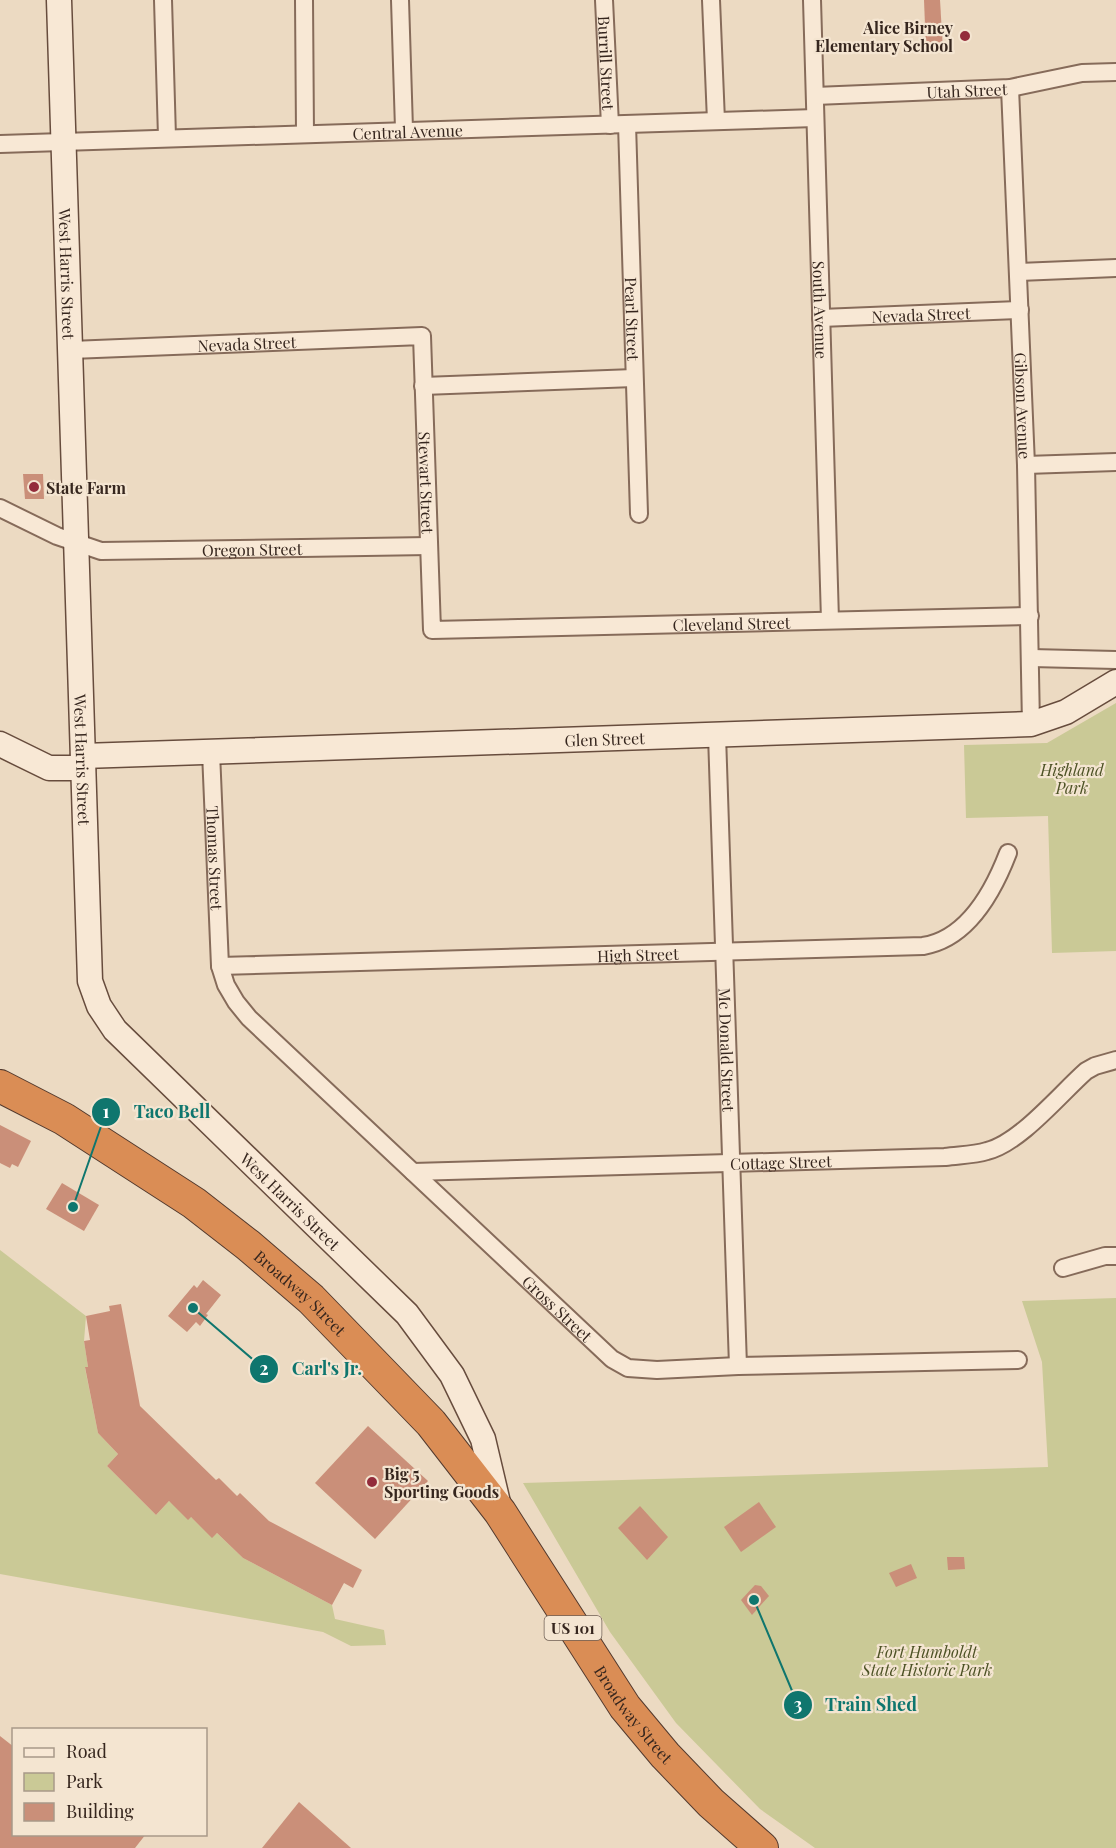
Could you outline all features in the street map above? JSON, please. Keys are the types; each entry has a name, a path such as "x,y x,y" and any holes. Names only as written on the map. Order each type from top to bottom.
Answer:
{"highway":[{"name":"Broadway Street","path":"0,1086 64,1119 211,1216 311,1299 431,1423 500,1512 625,1707 665,1755 711,1803 762,1848"}],"main road":[{"name":"West Harris Street","path":"59,0 90,981 99,1006 115,1030 407,1314 452,1375 483,1439 500,1512"},
{"name":"Glen Street","path":"0,744 49,768 83,762 211,752 1031,724 1066,712 1116,682"},
{"name":"West Harris Street","path":"431,1423 449,1418 455,1411 456,1401 452,1375"}],"street":[{"path":"163,0 167,137"},
{"path":"304,0 305,133"},
{"path":"400,0 404,129"},
{"name":"Burrill Street","path":"604,0 610,124"},
{"path":"711,0 716,121"},
{"name":"South Avenue","path":"812,0 830,620"},
{"name":"Utah Street","path":"815,96 1010,88 1082,73 1116,72"},
{"name":"Gibson Avenue","path":"1010,88 1026,465 1031,724"},
{"name":"Central Avenue","path":"0,144 404,129 815,118"},
{"name":"Pearl Street","path":"627,124 639,514"},
{"path":"1019,272 1116,268"},
{"name":"Nevada Street","path":"821,318 1020,310"},
{"name":"Nevada Street","path":"71,350 422,336"},
{"name":"Stewart Street","path":"422,336 432,630"},
{"path":"423,386 634,378"},
{"path":"1026,465 1116,462"},
{"name":"Oregon Street","path":"0,508 57,536 101,551 429,546"},
{"name":"Cleveland Street","path":"432,630 1030,616"},
{"path":"1031,658 1116,660"},
{"name":"Mc Donald Street","path":"717,735 738,1366"},
{"name":"Thomas Street","path":"211,752 220,966"},
{"name":"High Street","path":"220,966 911,947 936,944 947,940 972,917 998,879 1008,853"},
{"name":"Gross Street","path":"220,966 226,985 249,1018 612,1359 627,1368 657,1370 1018,1360"},
{"name":"Cottage Street","path":"413,1172 945,1157 987,1152 1015,1137 1086,1071 1116,1060"},
{"path":"1063,1268 1105,1256 1116,1256"}],"green space":[{"name":"Highland Park","path":"1116,703 1116,951 1052,953 1048,816 966,818 964,745 1047,743"},
{"path":"0,1250 86,1316 84,1341 88,1367 85,1368 98,1433 118,1454 107,1466 156,1515 169,1501 191,1517 212,1537 217,1533 243,1558 332,1605 335,1619 384,1630 386,1645 351,1646 323,1632 0,1574"},
{"name":"Fort Humboldt State Historic Park","path":"1116,1298 1116,1848 815,1848 760,1809 676,1723 610,1632 523,1483 1048,1467 1042,1362 1022,1301"}],"building":[{"path":"924,0 940,0 943,50 926,51"},
{"name":"State Farm","path":"23,474 43,474 44,499 25,499"},
{"path":"0,1125 31,1141 18,1167 12,1164 10,1168 0,1163"},
{"path":"62,1183 99,1205 84,1231 46,1209"},
{"path":"203,1280 221,1295 200,1326 196,1322 187,1332 168,1316 194,1285 197,1288"},
{"path":"121,1304 140,1406 216,1480 219,1478 237,1496 240,1493 269,1521 362,1570 353,1588 344,1583 332,1605 243,1558 217,1533 212,1538 191,1517 188,1520 169,1501 156,1515 107,1466 118,1454 98,1433 85,1367 88,1367 84,1341 90,1340 86,1316 110,1311 109,1306"},
{"name":"Big 5 Sporting Goods","path":"368,1426 428,1481 375,1539 315,1483"},
{"path":"759,1502 776,1527 741,1552 724,1527"},
{"path":"640,1506 668,1537 647,1560 618,1528"},
{"path":"947,1557 964,1557 965,1569 948,1570"},
{"path":"911,1564 917,1578 896,1587 889,1573"},
{"path":"755,1585 761,1586 769,1596 752,1615 741,1600"},
{"path":"0,1736 12,1745 12,1836 144,1836 135,1848 0,1848"},
{"path":"299,1802 351,1848 262,1848"}],"place":[{"name":"Alice Birney Elementary School","path":"965,36"},
{"name":"State Farm","path":"34,487"},
{"name":"Taco Bell","path":"73,1207"},
{"name":"Carl's Jr.","path":"193,1308"},
{"name":"Big 5 Sporting Goods","path":"372,1482"},
{"name":"Train Shed","path":"754,1600"}]}
